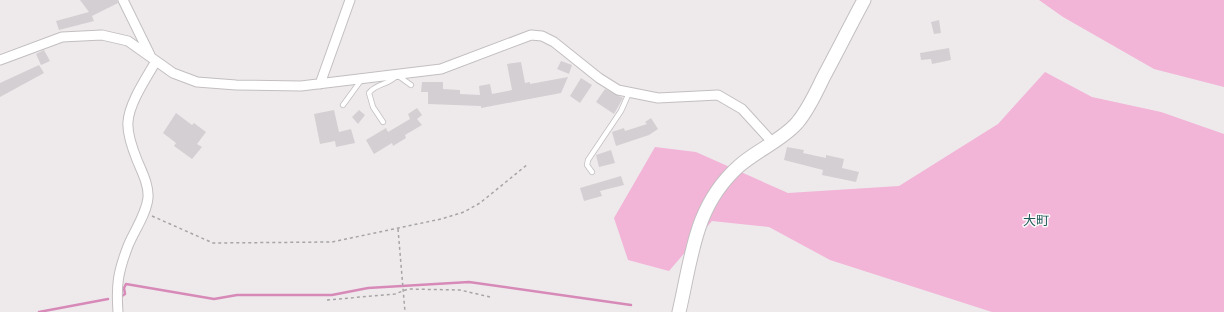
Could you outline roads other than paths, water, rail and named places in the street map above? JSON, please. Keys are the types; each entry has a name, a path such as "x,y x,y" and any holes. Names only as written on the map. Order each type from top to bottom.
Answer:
{"street":[{"path":"123,0 153,59"},
{"path":"320,84 350,0"},
{"path":"679,312 697,231 706,207 719,187 739,166 773,143 797,123 809,106 864,0"},
{"path":"0,60 62,37 102,34 128,41 173,73 197,82 236,85 301,86 441,69 531,35 542,36 554,42 618,90 658,98 718,95 742,109 773,143"},
{"path":"118,312 116,285 119,271 128,246 144,213 148,198 146,185 135,155 127,123 134,102 153,59"}],"lane":[{"path":"383,122 373,107 369,93 372,88 393,81 397,75 411,85"},
{"path":"344,105 362,79"},
{"path":"592,172 588,165 588,160 621,110 629,93"}],"waterway":[{"path":"122,296 125,294 124,288 126,284 214,299 237,295 332,295 368,288 469,282 631,305"},
{"path":"39,312 108,299"}],"district":[{"name":"大町","path":"1036,220"}]}
